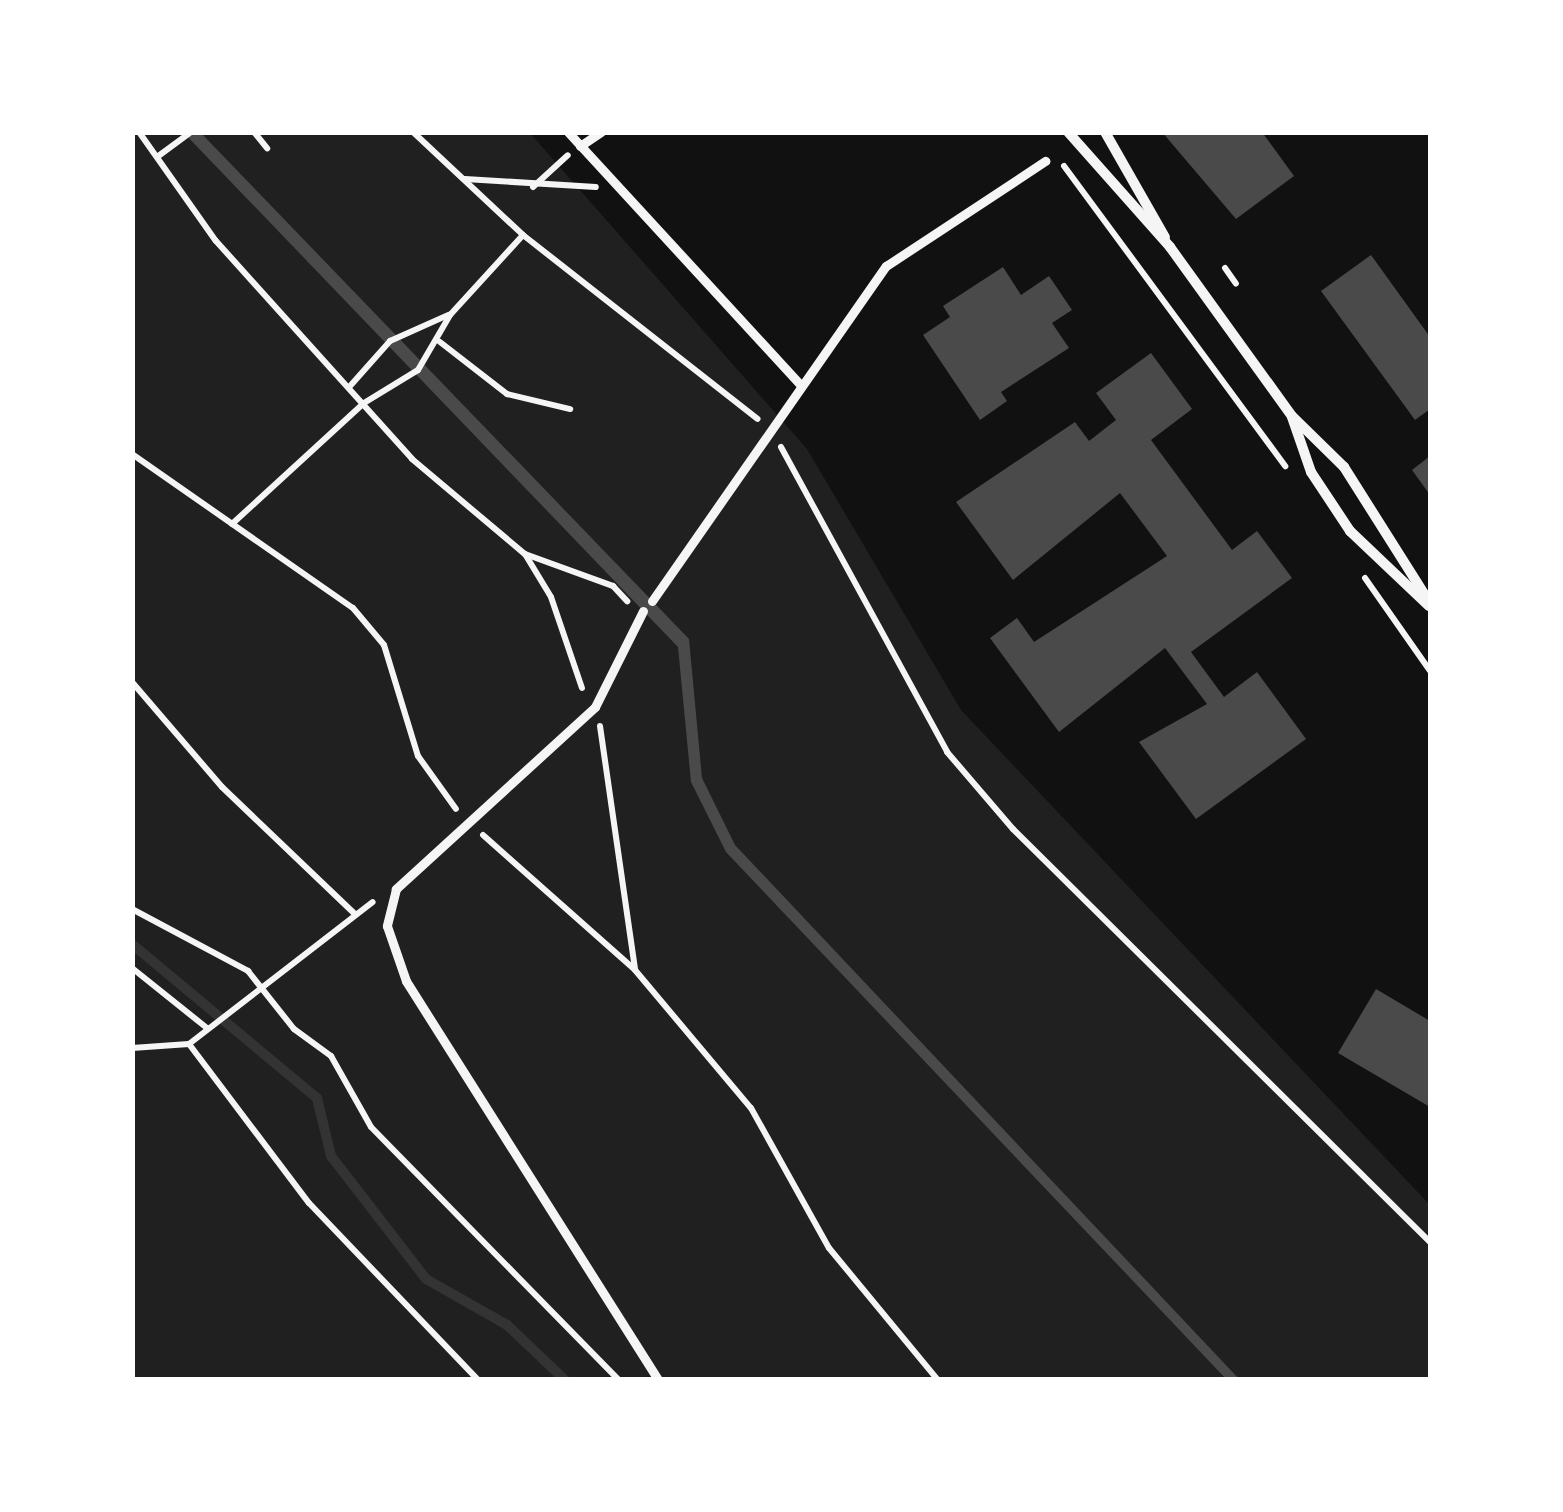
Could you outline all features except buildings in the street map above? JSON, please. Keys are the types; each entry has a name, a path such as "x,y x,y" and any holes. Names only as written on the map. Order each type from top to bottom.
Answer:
{"street":[{"path":"568,132 801,385"},
{"path":"580,146 601,132"},
{"path":"1068,132 1170,247 1292,416 1353,480 1430,605"},
{"path":"1104,132 1170,247"},
{"path":"652,601 774,432 801,385 895,258 1045,161"},
{"path":"1292,416 1311,472 1350,530 1430,605"},
{"path":"641,613 594,707 396,888 387,926 406,981 658,1380"}],"path":[{"path":"139,132 216,242 351,385 412,458 525,554 613,586 641,613"},
{"path":"157,158 192,132"},
{"path":"254,132 267,148"},
{"path":"413,132 523,235 774,432 947,752 1013,829 1430,1242"},
{"path":"532,188 580,146"},
{"path":"463,178 532,188 616,185"},
{"path":"1084,192 1294,478"},
{"path":"232,524 364,403 418,370 440,342 450,315 523,235"},
{"path":"1224,268 1236,284"},
{"path":"351,385 390,341 450,315"},
{"path":"440,342 508,394 570,409"},
{"path":"132,454 353,608 384,645 418,756 467,822 634,970 751,1108 829,1248 938,1380"},
{"path":"525,554 594,707 634,970"},
{"path":"1359,569 1430,671"},
{"path":"132,682 222,787 354,913"},
{"path":"134,1043 189,1044 354,913 396,888"},
{"path":"132,909 260,984 294,1030 331,1056 370,1127 620,1380"},
{"path":"132,968 210,1025"},
{"path":"189,1044 310,1203 478,1380"}],"shaded area":[{"path":"132,133 530,133 807,449 961,710 1430,1205 1430,1379 133,1379"}],"waterway":[{"path":"132,944 317,1098 331,1156 426,1279 507,1325 565,1380"}]}
